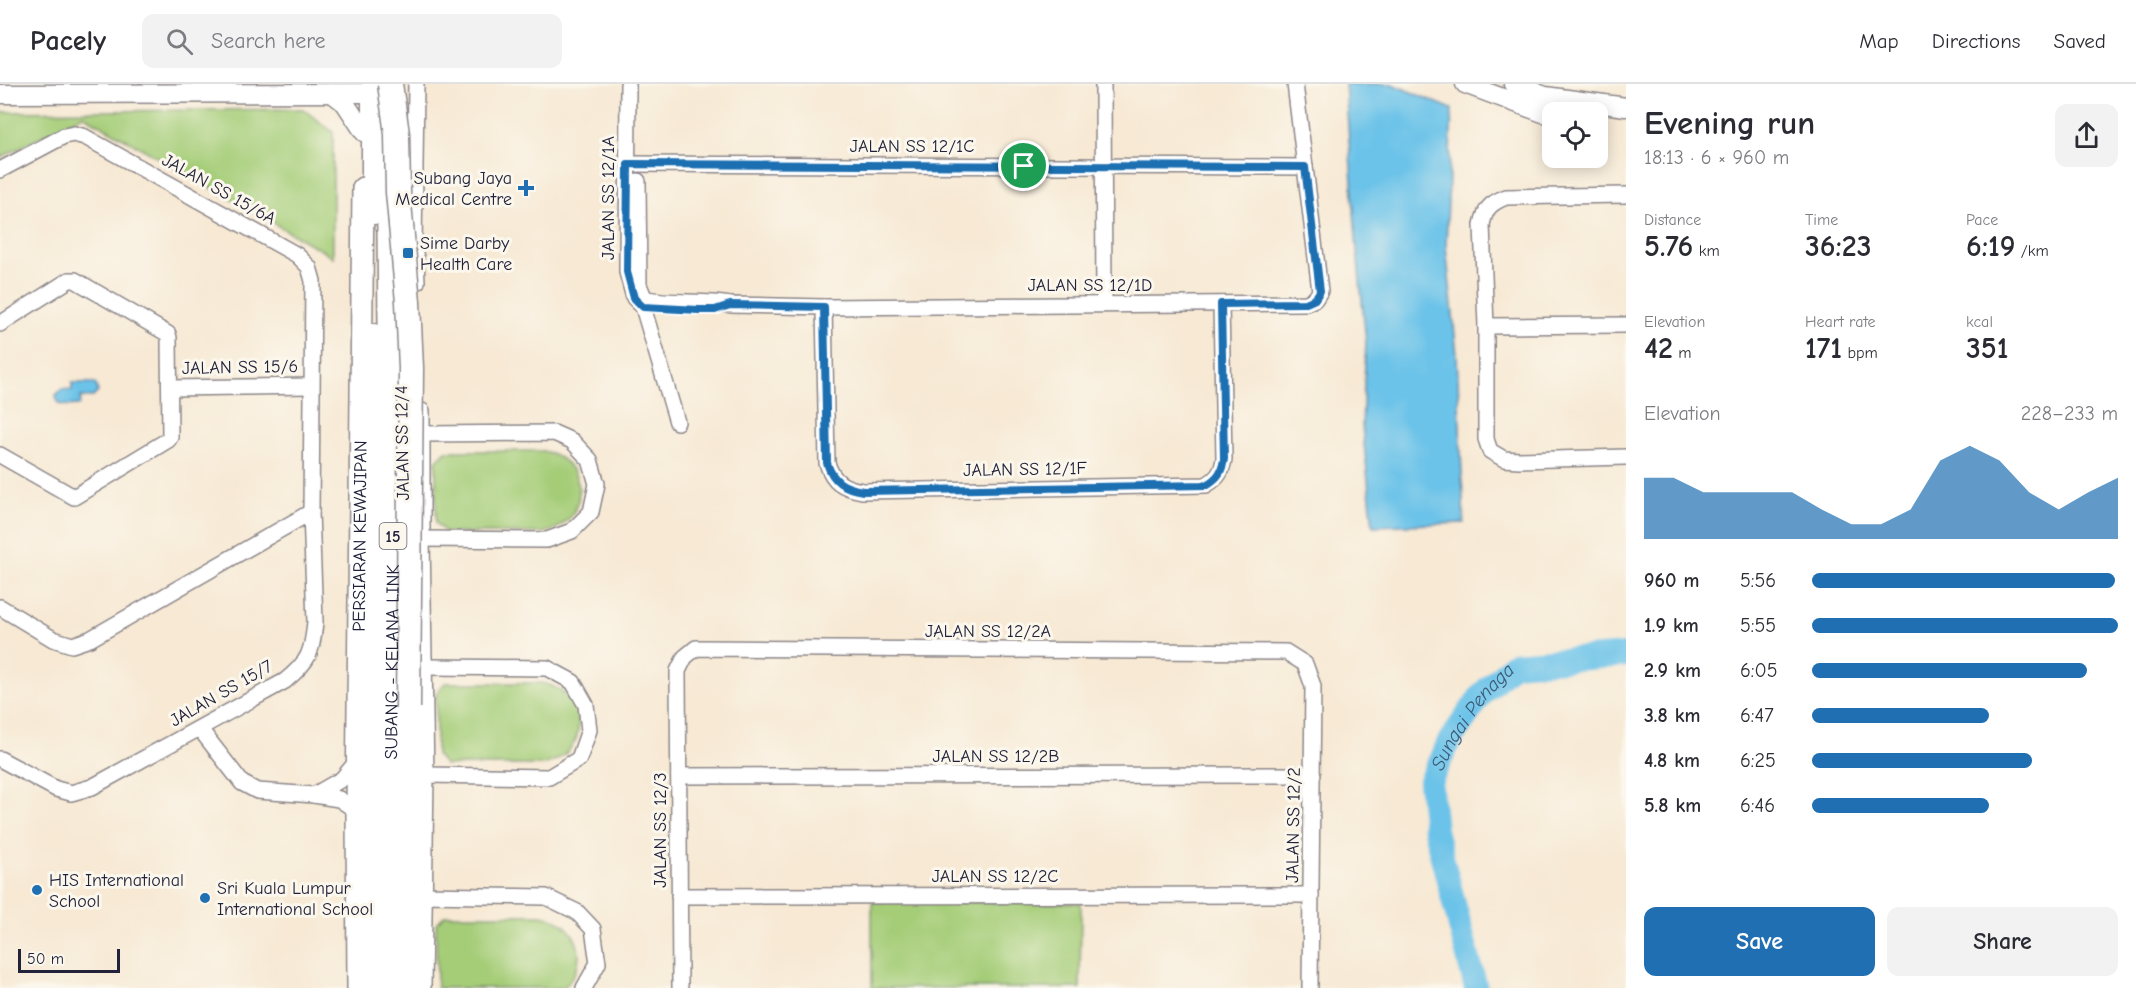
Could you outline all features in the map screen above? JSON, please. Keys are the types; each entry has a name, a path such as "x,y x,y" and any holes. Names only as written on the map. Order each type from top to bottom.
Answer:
{"main road":[{"name":"SUBANG - KELANA LINK","path":"389,988 393,548 388,235 390,84"},
{"path":"390,84 397,134 398,192 408,302 411,368 407,742 408,988"},
{"path":"399,84 403,988"},
{"name":"SUBANG - KELANA LINK","path":"368,86 371,988"},
{"path":"363,171 369,142 368,86"},
{"name":"PERSIARAN KEWAJIPAN","path":"358,988 357,811 363,171 368,86"}],"street":[{"path":"416,84 414,249 417,258"},
{"path":"417,258 420,249 423,84"},
{"name":"JALAN SS 12/1A","path":"628,84 639,285 677,422"},
{"name":"JALAN SS 12/1A","path":"633,164 637,84"},
{"path":"1103,84 1104,303"},
{"path":"1295,84 1305,167"},
{"path":"1465,84 1542,113"},
{"path":"1513,84 1545,96 1626,107"},
{"path":"0,94 168,89 321,90 368,86"},
{"path":"321,90 345,103 364,132"},
{"path":"1608,116 1626,114"},
{"name":"JALAN SS 15/6A","path":"0,170 64,136 74,134 85,137 297,255 309,267 313,281 311,386"},
{"name":"JALAN SS 12/1C","path":"633,164 1305,167"},
{"name":"JALAN SS 12/1D","path":"644,303 707,310 730,305 824,307 1306,303 1315,299 1320,291 1305,167"},
{"path":"1626,195 1506,197 1493,202 1484,212 1482,225 1486,326 1486,439 1490,451 1504,459 1519,460 1626,458"},
{"name":"JALAN SS 12/4","path":"417,258 423,434 422,538 426,775 423,988"},
{"name":"JALAN SS 15/6","path":"0,324 69,280 75,280 168,334 170,388 168,440 74,497 0,455"},
{"name":"JALAN SS 12/1F","path":"824,307 827,463 830,474 838,483 849,489 863,491 1206,485 1217,479 1224,459 1221,304"},
{"path":"1486,326 1626,325"},
{"name":"JALAN SS 15/6","path":"170,388 311,386"},
{"name":"JALAN SS 15/7","path":"0,759 43,784 71,793 92,787 285,681 309,657 314,640 315,622 311,512 311,386"},
{"path":"422,538 547,540 572,531 591,512 597,484 590,460 573,441 554,433 423,434"},
{"path":"400,462 422,461"},
{"path":"0,607 53,639 72,645 90,639 311,512"},
{"name":"JALAN SS 12/2A","path":"678,672 685,657 696,648 1286,652 1305,664"},
{"name":"JALAN SS 12/2","path":"1305,664 1313,686 1310,988"},
{"path":"425,667 547,668 573,682 586,705 589,730 579,759 549,777 426,775"},
{"name":"JALAN SS 12/3","path":"678,672 680,988"},
{"path":"200,729 242,783 257,791 339,799 357,811"},
{"path":"314,795 342,779 358,760"},
{"name":"JALAN SS 12/2B","path":"679,776 1313,775"},
{"path":"423,895 546,897 577,912 593,929 598,963 584,988"},
{"name":"JALAN SS 12/2C","path":"679,896 1311,895"}],"green space":[{"path":"303,109 333,132 333,257 83,115 0,158 0,112"},
{"path":"446,451 543,451 559,457 570,467 577,479 579,492 577,505 570,517 559,527 543,533 446,533 436,523 436,461"},
{"path":"445,683 542,683 558,689 570,699 576,711 579,724 576,737 570,749 558,759 542,765 445,765 436,755 436,693"},
{"path":"872,902 1081,903 1080,988 872,988"},
{"path":"445,915 542,915 555,919 573,934 579,955 577,967 572,978 563,988 437,988 436,924"}],"water":[{"path":"1345,84 1392,84 1452,109 1446,246 1457,355 1464,523 1373,526 1362,426 1366,342"},
{"path":"72,383 93,383 98,392 93,397 81,397 80,405 61,404 56,395 62,389 72,390"}],"waterway":[{"name":"Sungai Penaga","path":"1476,988 1435,830 1430,781 1450,740 1482,694 1513,664 1626,655"}],"place":[{"name":"Subang Jaya Medical Centre","path":"526,188"},
{"name":"Sime Darby Health Care","path":"408,253"},
{"name":"HIS International School","path":"37,890"},
{"name":"Sri Kuala Lumpur International School","path":"205,898"}],"route":[{"path":"628,164 1024,166 1305,167 1320,291 1315,299 1306,303 1221,304 1224,459 1217,479 1206,485 1195,486 863,491 849,489 838,483 830,474 827,463 824,307 730,305 715,310 654,309 643,307 634,298 630,287 627,272 628,164"}]}
